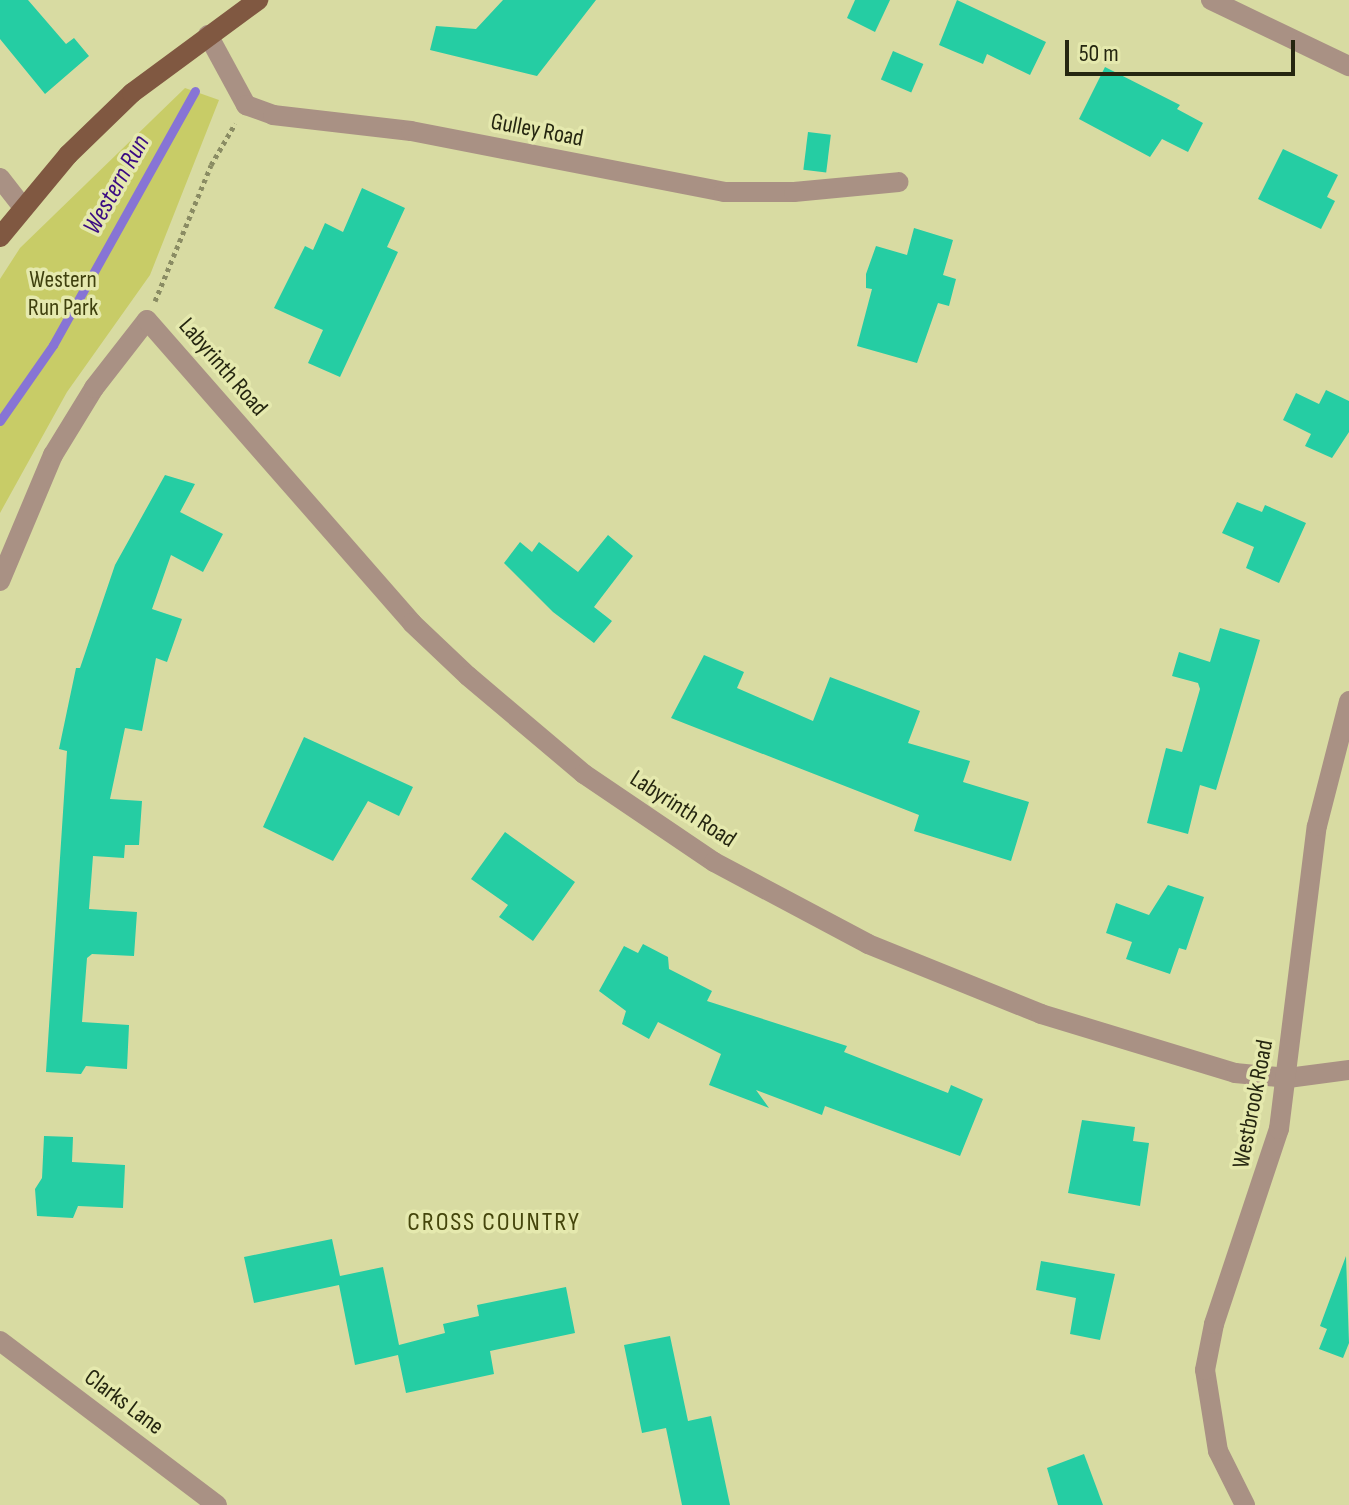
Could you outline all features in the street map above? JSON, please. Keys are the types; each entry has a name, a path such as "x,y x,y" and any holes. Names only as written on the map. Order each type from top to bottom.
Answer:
{"main road":[{"path":"0,237 22,206 132,93 258,0"}],"street":[{"path":"1211,0 1349,66"},
{"path":"208,35 246,105"},
{"name":"Gulley Road","path":"246,105 273,115 411,131 724,192 794,192 899,182"},
{"path":"0,178 22,206"},
{"path":"0,581 53,455 94,388 147,320"},
{"name":"Labyrinth Road","path":"147,320 412,623 521,724 649,819 788,902 946,978 1176,1058 1235,1073 1288,1078 1349,1070"},
{"name":"Westbrook Road","path":"1245,1505 1218,1451 1205,1370 1214,1324 1267,1176 1288,1078 1317,826 1349,701"},
{"name":"Clarks Lane","path":"0,1341 217,1505"}],"path":[{"path":"147,320 211,165 246,105"}],"green space":[{"name":"Western Run Park","path":"185,88 219,100 150,275 67,392 0,513 0,279 20,248"}],"building":[{"path":"0,0 28,0 66,44 74,38 89,56 45,94 0,39"},
{"path":"503,0 596,0 537,76 430,50 436,26 476,29"},
{"path":"855,0 890,0 875,32 847,18"},
{"path":"957,0 1046,42 1030,75 987,54 983,64 939,45"},
{"path":"893,51 923,64 911,92 881,80"},
{"path":"1105,67 1180,105 1177,109 1203,123 1188,152 1162,139 1150,157 1079,119"},
{"path":"808,132 831,135 826,173 803,170"},
{"path":"1283,149 1338,175 1327,197 1335,201 1321,229 1258,199"},
{"path":"362,188 405,208 387,247 398,252 340,377 308,363 323,330 274,308 305,246 313,250 325,223 343,232"},
{"path":"914,228 953,240 943,275 956,279 949,306 938,303 917,363 857,346 872,289 866,288 866,274 876,246 907,255"},
{"path":"1326,390 1349,401 1349,432 1332,458 1305,446 1311,434 1283,420 1296,393 1319,404"},
{"path":"165,475 195,484 180,512 223,534 203,572 171,555 152,609 182,619 167,662 156,658 142,731 125,728 110,799 142,801 139,845 125,845 124,858 93,856 89,909 137,912 134,956 92,954 87,958 82,1022 129,1025 127,1069 86,1066 81,1074 46,1072 67,751 59,749 76,668 80,668 115,565"},
{"path":"1237,502 1262,512 1265,505 1306,523 1279,583 1246,568 1254,547 1222,533"},
{"path":"608,535 633,556 594,607 612,621 594,643 553,612 504,563 520,542 532,552 539,542 578,572"},
{"path":"1220,628 1260,640 1216,790 1200,785 1188,834 1147,823 1166,748 1182,752 1200,689 1198,683 1172,676 1179,652 1210,662"},
{"path":"704,655 744,672 737,688 813,721 830,677 920,711 908,743 970,761 963,782 1029,802 1011,861 914,831 919,815 671,718"},
{"path":"304,737 413,787 399,816 368,801 333,861 263,827"},
{"path":"505,832 575,882 533,941 499,917 508,905 471,879"},
{"path":"1168,885 1204,897 1186,950 1179,948 1170,974 1126,959 1132,942 1106,933 1116,903 1149,915"},
{"path":"643,944 668,957 669,969 712,991 707,1001 847,1046 844,1052 948,1093 951,1085 983,1099 960,1156 825,1106 822,1115 756,1090 769,1108 709,1085 721,1054 658,1022 649,1039 622,1024 626,1011 599,991 624,946 638,953"},
{"path":"1082,1120 1135,1127 1133,1141 1149,1143 1140,1206 1068,1193"},
{"path":"44,1136 73,1137 72,1162 125,1165 123,1208 78,1206 73,1218 37,1216 35,1189 42,1178"},
{"path":"332,1239 340,1276 383,1267 399,1345 445,1333 443,1324 479,1316 477,1305 566,1287 575,1333 490,1351 494,1374 406,1393 398,1355 355,1365 339,1285 254,1303 244,1257"},
{"path":"1346,1256 1349,1343 1343,1358 1319,1349 1327,1329 1320,1326"},
{"path":"1041,1261 1115,1274 1100,1340 1070,1334 1076,1298 1036,1290"},
{"path":"670,1336 688,1421 711,1416 730,1505 682,1505 666,1428 642,1433 624,1345"},
{"path":"1084,1454 1103,1505 1058,1505 1047,1468"}],"waterway":[{"name":"Western Run","path":"0,421 53,345 195,91"}],"district":[{"name":"CROSS COUNTRY","path":"494,1223"}]}
